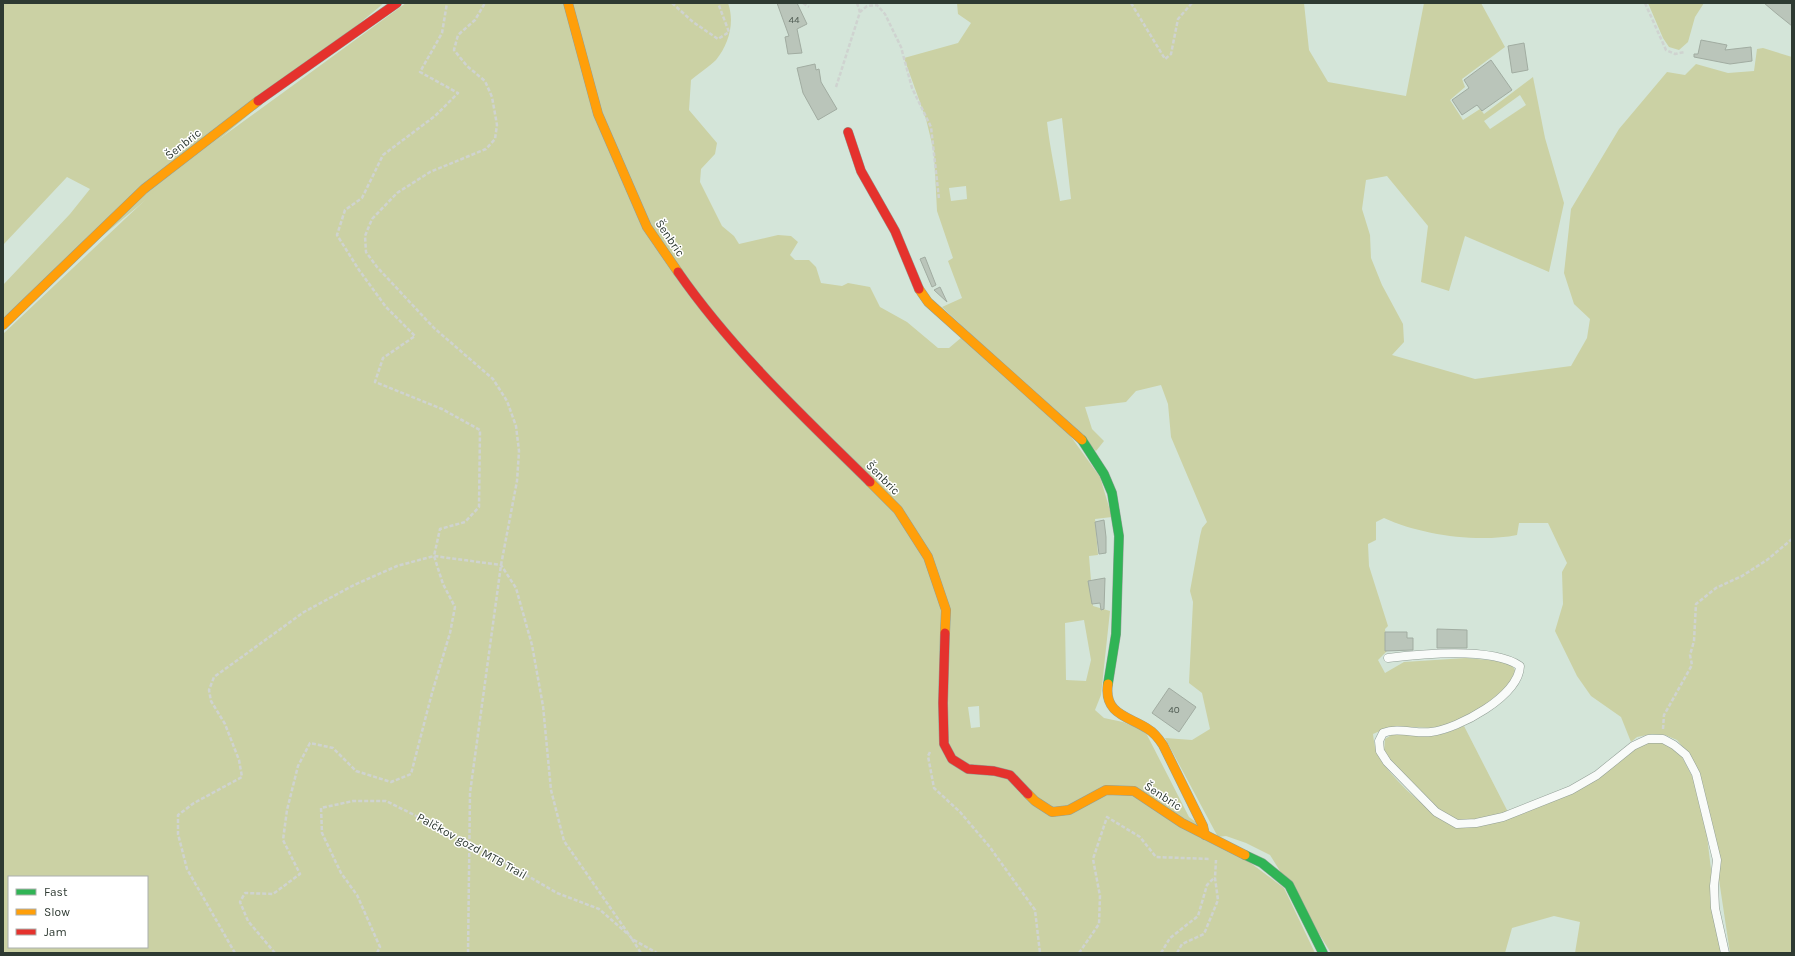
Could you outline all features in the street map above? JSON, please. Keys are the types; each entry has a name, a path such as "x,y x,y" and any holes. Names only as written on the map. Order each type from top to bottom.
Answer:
{"street":[{"name":"Šenbric","path":"3,326 144,189 281,83 397,3"},
{"name":"Šenbric","path":"568,3 598,114 647,227 694,295 749,362 898,510 928,557 946,610 943,702 944,744 952,759 968,769 994,771 1010,775 1035,801 1052,812 1068,810 1106,790 1134,791 1182,823 1217,842 1262,863 1290,885 1323,953"},
{"name":"Šenbric","path":"848,132 861,171 895,231 920,292 928,302 1084,442 1104,474 1112,493 1119,536 1116,634 1107,691 1111,703 1119,715 1147,728 1157,736 1163,745 1203,826 1205,835"}],"lane":[{"path":"1388,658 1420,654 1494,656 1512,660 1520,666 1520,674 1514,685 1503,695 1477,714 1449,729 1430,732 1391,730 1383,733 1379,741 1380,751 1387,762 1436,812 1457,824 1476,823 1503,817 1571,790 1597,775 1633,746 1648,739 1663,739 1686,755 1696,774 1717,860 1714,886 1716,908 1725,953"}],"path":[{"path":"275,953 248,922 240,902 245,892 273,894 300,874 283,840 286,810 298,766 310,743 333,748 356,771 391,782 411,774 432,693 448,640 455,608 443,584 434,556 440,529 465,522 479,507 480,430 442,409 375,382 384,358 415,336 386,307 359,270 337,235 346,210 362,198 383,155 435,116 458,93 420,72 442,33 447,3"},
{"path":"468,953 470,793 501,565 517,481 519,451 516,426 507,401 493,379 434,328 377,267 366,252 365,236 372,219 397,193 430,172 486,149 495,139 497,125 492,97 485,81 466,66 454,50 458,35 475,20 484,3"},
{"path":"672,3 693,22 718,40 729,32 718,3"},
{"path":"803,3 809,7"},
{"path":"857,3 860,12"},
{"path":"1131,3 1165,59 1171,54 1178,19 1192,3"},
{"path":"1645,3 1666,50 1675,54 1685,52"},
{"path":"836,87 860,12 867,6 877,5 886,14 900,47 912,88 931,127 939,199"},
{"path":"1663,739 1664,715 1692,665 1690,655 1694,641 1696,604 1716,588 1742,576 1767,560 1792,539"},
{"path":"235,953 187,869 178,834 178,815 194,803 242,776 239,760 224,724 211,701 209,690 214,678 304,612 354,585 397,566 434,556 501,565 516,588 532,646 543,706 551,790 564,841 632,939 657,953"},
{"path":"931,750 928,756 934,788 960,812 989,846 1036,910 1040,953"},
{"name":"Palčkov gozd MTB Trail","path":"377,953 380,947 370,922 357,895 341,873 322,833 321,808 353,801 386,801 469,842 557,893 599,909 632,939 641,953"},
{"path":"1079,953 1099,924 1100,896 1092,859 1107,817 1140,837 1156,857 1216,859"},
{"path":"1177,953 1182,944 1204,934 1218,900 1215,878 1217,842"},
{"path":"1162,953 1170,938 1198,916 1207,885 1215,878"}],"green space":[{"path":"3,3 384,3 3,318 3,285 70,214 90,189 67,177 3,245"},
{"path":"406,3 728,3 731,18 730,33 721,54 716,60 691,80 689,110 717,143 715,154 701,169 700,182 722,226 734,236 739,244 778,235 791,236 798,242 790,255 795,260 809,260 816,267 821,283 842,286 848,283 870,287 880,307 907,322 938,348 949,348 962,337 1069,434 1100,477 1112,517 1095,519 1098,555 1089,556 1093,606 1110,611 1101,695 1095,710 1104,718 1123,722 1145,731 1189,817 1284,888 1315,953 3,953 3,334 178,169","holes":["1084,620 1091,660 1086,681 1066,680 1065,623","979,706 980,727 971,728 968,707"]},
{"path":"957,3 1304,3 1309,50 1328,82 1406,96 1424,3 1481,3 1505,47 1462,79 1465,87 1450,100 1463,120 1480,109 1484,114 1533,77 1545,138 1564,203 1549,272 1465,236 1449,291 1421,282 1428,226 1387,176 1366,180 1362,209 1370,235 1371,258 1382,285 1403,324 1404,342 1392,355 1475,379 1571,366 1587,338 1590,319 1574,304 1564,273 1571,209 1619,129 1667,72 1685,75 1696,64 1728,73 1754,71 1757,49 1763,48 1792,57 1792,953 1730,953 1712,833 1688,753 1677,740 1665,735 1652,734 1637,737 1631,742 1621,717 1591,696 1577,676 1555,631 1563,604 1562,572 1567,563 1548,523 1519,523 1517,535 1467,538 1415,529 1384,518 1376,522 1376,540 1368,544 1369,566 1388,626 1385,629 1387,651 1378,660 1385,673 1404,662 1466,658 1510,662 1515,670 1510,682 1503,690 1478,710 1458,722 1442,727 1432,728 1391,728 1373,734 1378,755 1394,777 1414,797 1447,822 1457,827 1575,792 1628,752 1646,742 1661,742 1680,753 1694,780 1707,836 1721,953 1575,953 1580,922 1554,916 1512,928 1505,953 1331,953 1270,855 1246,843 1226,836 1218,837 1165,738 1192,740 1210,729 1202,693 1189,683 1193,602 1190,591 1200,536 1202,528 1207,522 1171,437 1168,404 1161,385 1136,391 1126,402 1085,407 1092,429 1104,441 1096,451 942,307 962,298 948,261 953,258 937,211 934,152 926,119 904,58 958,43 971,23 958,14","holes":["1520,95 1526,105 1490,129 1484,121","1062,118 1071,199 1060,201 1047,122","966,186 967,199 951,201 949,188"]},
{"path":"1648,3 1704,3 1695,17 1688,42 1679,50 1669,47 1663,38"},
{"path":"1464,726 1508,812 1472,822 1459,821 1447,816 1422,797 1384,752 1385,739 1393,734 1443,734"}],"building":[{"path":"777,3 797,3 807,24 797,29 802,53 788,54 785,37 789,36"},
{"path":"1764,3 1792,3 1792,26 1777,14"},
{"path":"1701,40 1727,45 1725,50 1751,47 1752,61 1730,64 1694,57 1694,54 1698,54"},
{"path":"1524,43 1528,70 1512,73 1508,46"},
{"path":"1491,60 1512,90 1482,111 1477,105 1462,115 1452,100 1469,88 1464,80"},
{"path":"815,64 816,70 819,69 821,82 837,109 818,120 803,93 797,68"},
{"path":"925,257 936,285 932,287 920,259"},
{"path":"940,287 947,302 934,290"},
{"path":"1104,520 1106,553 1099,554 1095,522"},
{"path":"1105,578 1104,609 1101,610 1100,603 1092,604 1088,581"},
{"path":"1437,629 1467,630 1467,648 1437,648"},
{"path":"1385,632 1407,632 1407,638 1413,638 1413,650 1385,651"},
{"path":"1169,688 1196,707 1179,732 1152,713"}],"traffic: fast":[{"path":"1082,440 1104,474 1112,493 1119,536 1116,634 1108,684"},
{"path":"1245,855 1262,863 1289,885 1323,953"}],"traffic: slow":[{"path":"568,3 598,114 647,227 678,272"},
{"path":"3,325 144,189 258,101"},
{"path":"919,289 928,302 1082,440"},
{"path":"870,482 898,510 928,557 946,610 945,633"},
{"path":"1108,684 1108,694 1114,709 1157,736 1163,745 1203,826 1205,835"},
{"path":"1028,794 1035,801 1052,812 1069,810 1106,790 1134,791 1182,823 1245,855"}],"traffic: jam":[{"path":"258,101 397,3"},
{"path":"848,132 861,171 895,231 919,289"},
{"path":"678,272 722,329 769,382 870,482"},
{"path":"945,633 943,703 944,744 952,759 968,769 994,771 1010,775 1028,794"}]}
